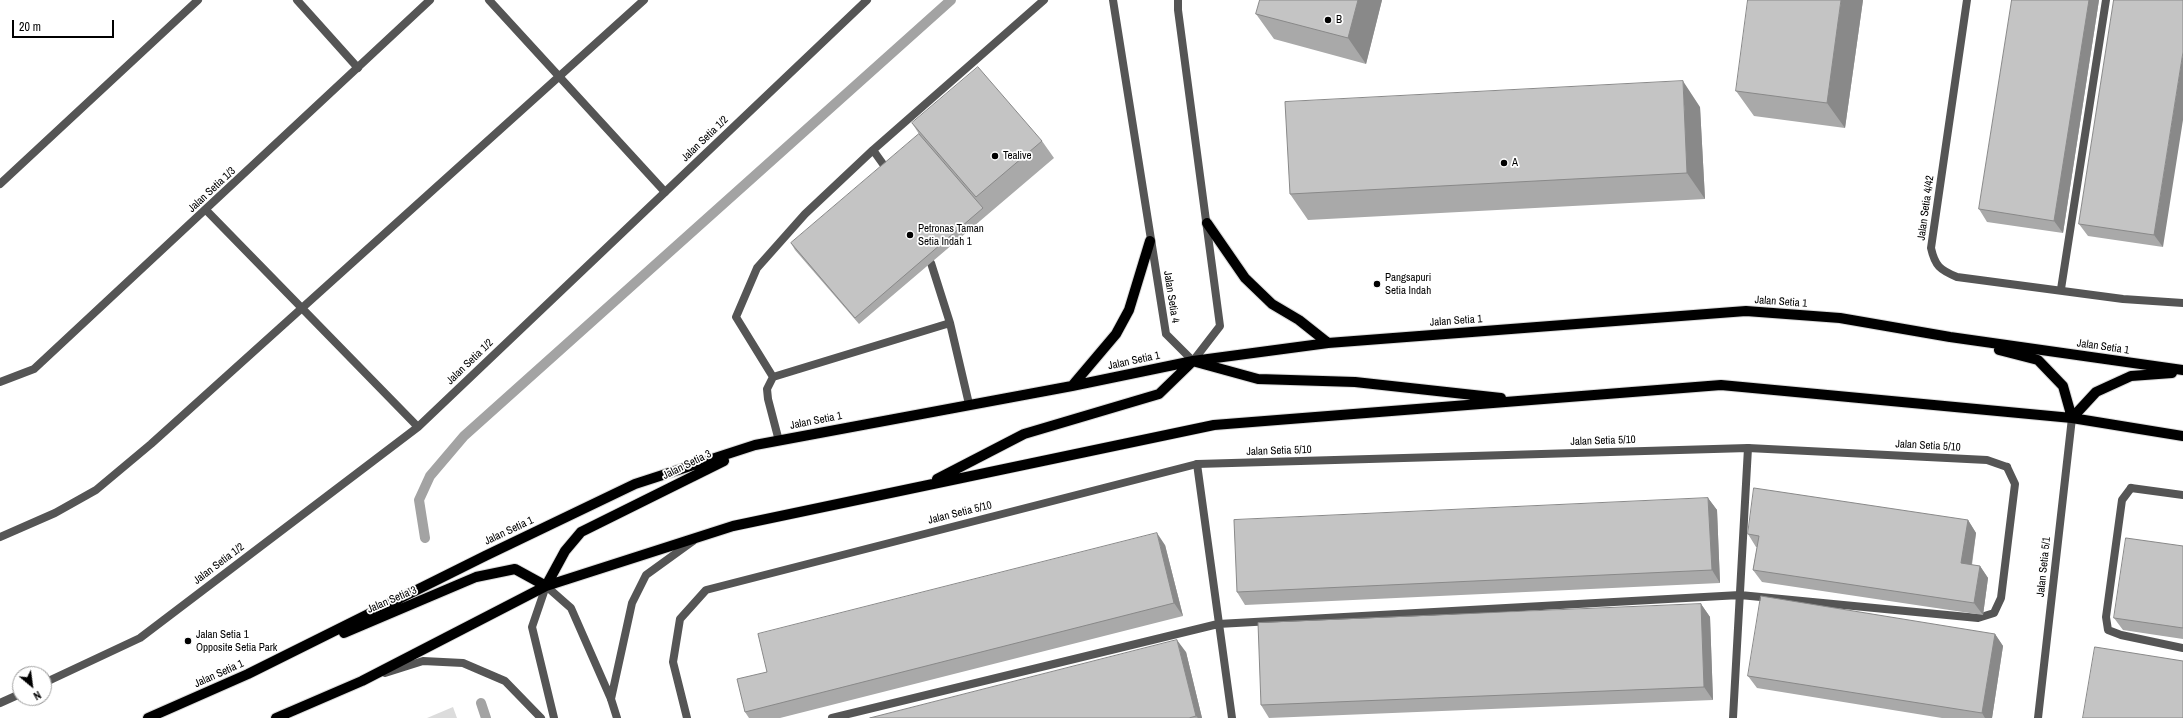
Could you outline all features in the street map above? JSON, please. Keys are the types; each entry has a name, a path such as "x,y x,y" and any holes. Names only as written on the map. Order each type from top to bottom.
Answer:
{"main road":[{"path":"1207,223 1245,278 1272,304 1299,320 1328,343"},
{"path":"1072,386 1116,334 1129,310 1150,241"},
{"name":"Jalan Setia 1","path":"148,718 248,674 485,556 635,484 755,446 969,404 1072,386 1192,361 1328,343 1746,311 1840,318 1950,337 2183,371"},
{"path":"1950,337 2038,360 2063,386 2072,418"},
{"path":"925,485 1024,434 1158,394 1192,361 1258,380 1355,382 1527,401"},
{"path":"2072,418 2096,392 2131,376 2183,371"},
{"path":"276,718 362,681 546,586 700,536 733,526 1214,425 1720,385 2072,418 2183,436"},
{"name":"Jalan Setia 3","path":"248,674 476,577 515,569 546,586 565,551 581,532 755,446"}],"street":[{"path":"0,184 198,0"},
{"path":"297,0 358,68"},
{"name":"Jalan Setia 1/3","path":"0,382 34,370 430,0"},
{"path":"489,0 665,192"},
{"path":"0,537 55,513 96,490 152,444 644,0"},
{"name":"Jalan Setia 1/2","path":"52,679 140,638 418,428 867,0"},
{"path":"773,377 736,317 757,268 805,214 873,150 1044,0"},
{"name":"Jalan Setia 4","path":"1113,0 1150,241 1166,334 1192,361"},
{"path":"1178,0 1178,10 1220,326 1192,361"},
{"name":"Jalan Setia 4/42","path":"1967,0 1932,248 1933,258 1942,271 1957,277 2061,289 2122,299 2183,303"},
{"path":"2061,289 2106,0"},
{"path":"873,150 888,171"},
{"path":"206,210 418,428"},
{"path":"931,263 950,323 969,404"},
{"path":"779,441 767,389 773,377 950,323"},
{"name":"Jalan Setia 5/1","path":"2038,718 2072,418"},
{"path":"1733,718 1748,448"},
{"name":"Jalan Setia 5/10","path":"687,718 673,662 680,619 706,590 1197,464 1748,448 1986,460 2007,467 2015,484 2001,598 1994,613 1978,618 1740,595"},
{"path":"1197,464 1232,718"},
{"path":"2183,495 2131,488 2122,500 2106,617 2108,630 2121,635 2183,648"},
{"path":"611,698 632,603 646,575 700,536"},
{"name":"Jalan Setia 3","path":"554,718 532,627 546,586 571,608 611,698 617,718"},
{"path":"832,718 1218,624 1740,595"},
{"path":"362,681 423,661 463,663 505,680 541,718"},
{"path":"0,703 12,698"}],"shaded area":[{"path":"453,707 457,718 427,718"}],"building":[{"path":"1260,0 1358,0 1348,38 1256,14"},
{"path":"1748,0 1841,0 1827,103 1736,91"},
{"path":"2012,0 2089,0 2054,221 1979,209"},
{"path":"2114,0 2183,0 2183,52 2154,235 2079,224"},
{"path":"978,67 1042,141 976,197 912,123"},
{"name":"A","path":"1683,81 1687,173 1290,194 1285,102"},
{"path":"919,134 983,208 855,318 791,243"},
{"path":"1754,488 1968,520 1961,563 1980,566 1974,603 1753,570 1759,536 1748,534"},
{"path":"1708,498 1712,570 1237,592 1234,520"},
{"path":"1157,533 1174,603 745,712 737,679 767,672 758,634"},
{"path":"2126,538 2183,546 2183,628 2114,618"},
{"path":"1761,596 1995,634 1982,713 1748,676"},
{"path":"1701,604 1704,687 1261,705 1258,623"},
{"path":"1177,640 1196,716 1189,718 870,718"},
{"path":"2095,647 2183,661 2183,718 2083,718"}],"waterway":[{"path":"425,538 419,500 430,476 464,436 951,0"},
{"path":"481,703 486,718"}],"place":[{"name":"B","path":"1328,20"},
{"name":"Tealive","path":"995,156"},
{"name":"A","path":"1504,163"},
{"name":"Petronas Taman Setia Indah 1","path":"910,235"},
{"name":"Pangsapuri Setia Indah","path":"1377,284"},
{"name":"Jalan Setia 1 Opposite Setia Park","path":"188,641"}]}
